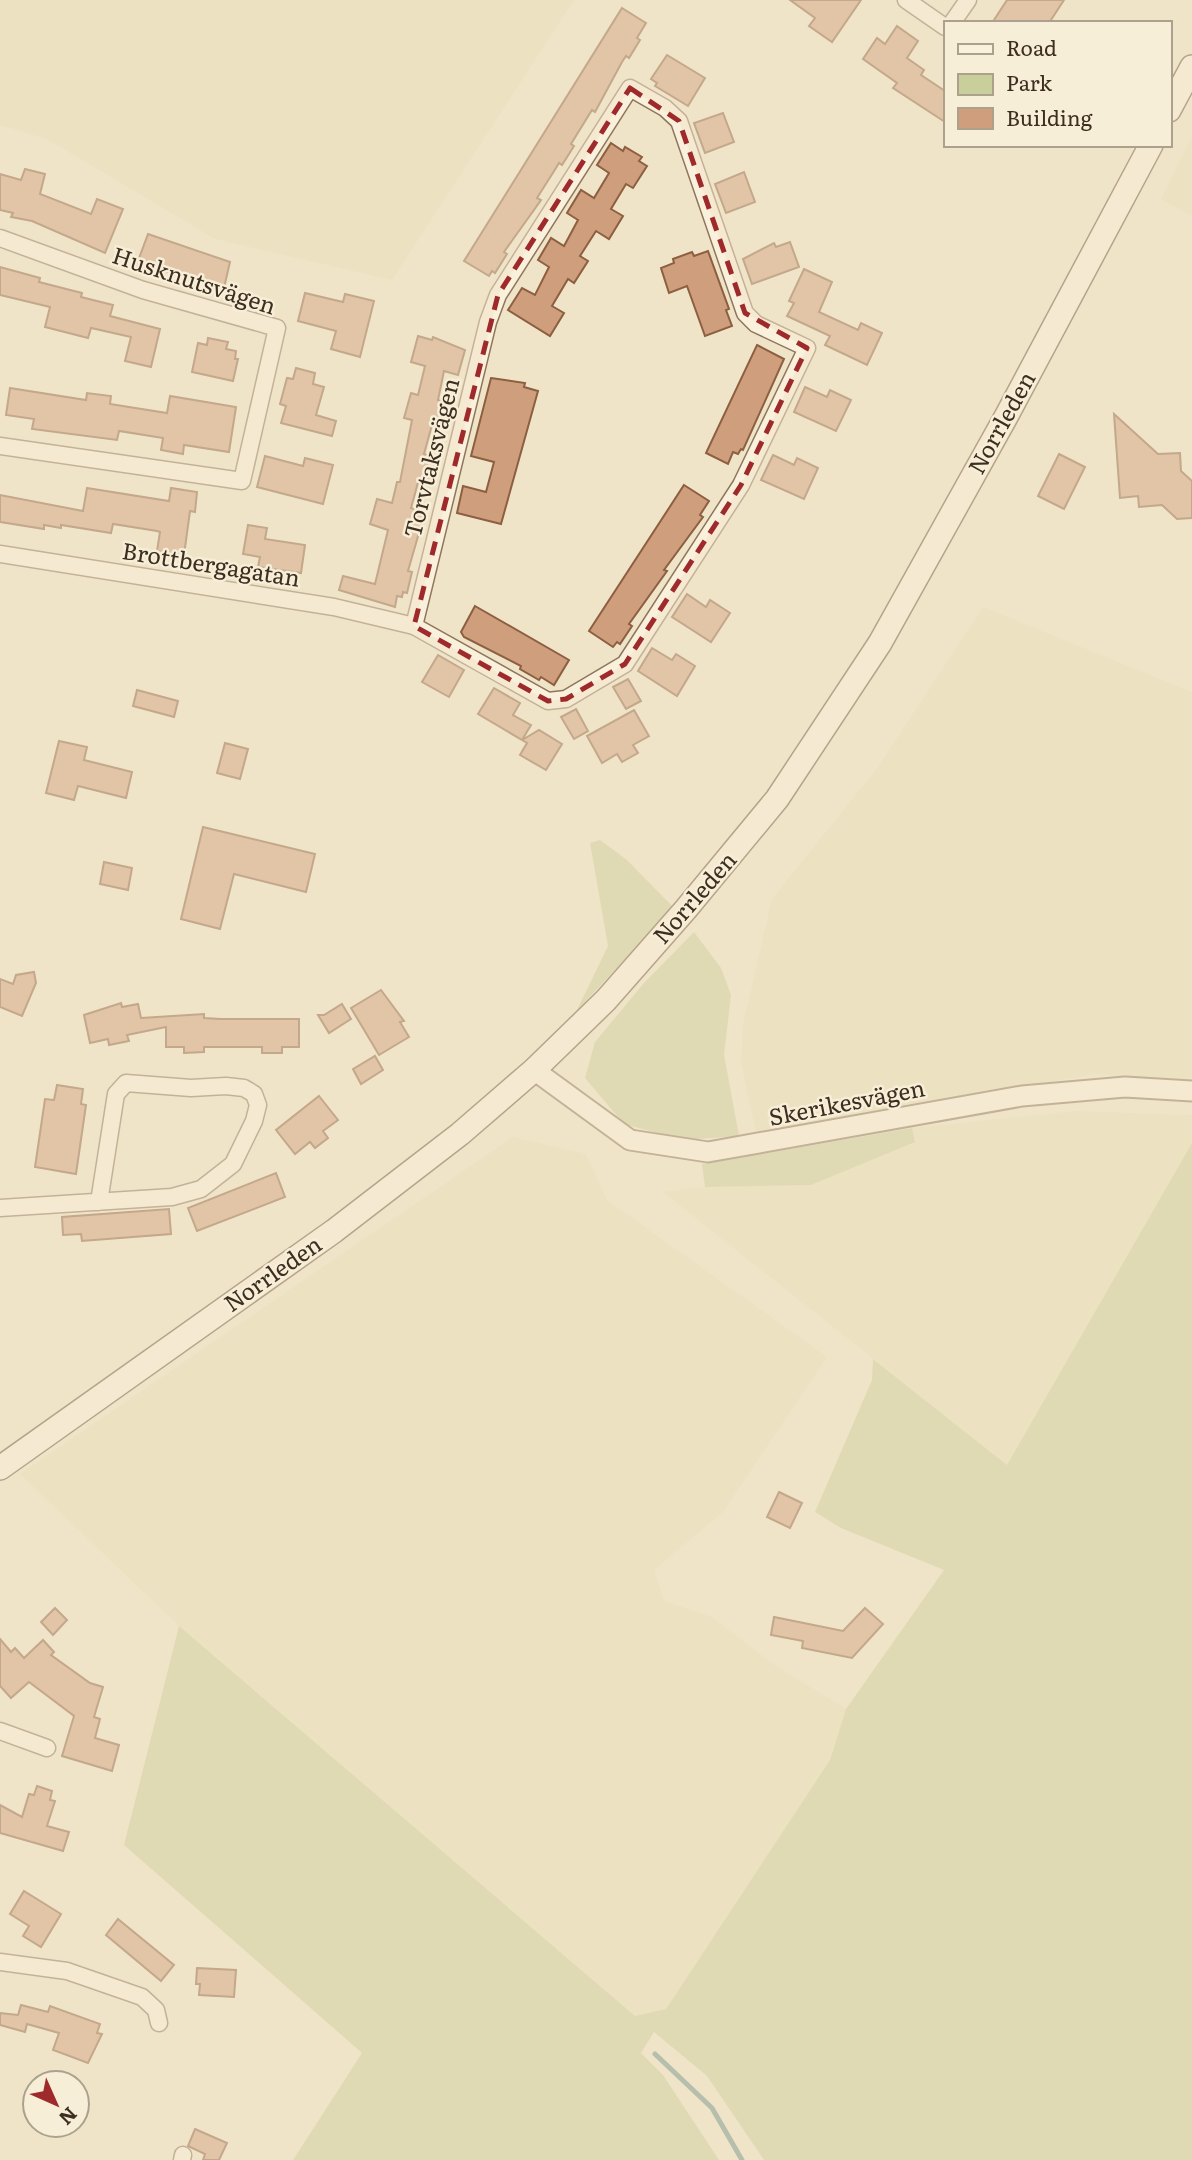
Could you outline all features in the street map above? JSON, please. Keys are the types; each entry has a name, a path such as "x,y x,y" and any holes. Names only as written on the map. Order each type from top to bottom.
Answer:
{"main road":[{"path":"1171,106 1192,67"},
{"name":"Norrleden","path":"5,1466 406,1177 534,1070 606,1000 694,900 751,833 821,737 893,619 1150,147"}],"street":[{"path":"906,0 944,26"},
{"path":"953,21 968,0"},
{"name":"Torvtaksvägen","path":"630,88 665,108 679,121 745,313 756,324 807,348 741,485 625,664 566,699 548,701 414,626 488,322 498,295 630,88"},
{"name":"Husknutsvägen","path":"0,238 143,290 277,328 242,481 0,446"},
{"name":"Brottbergagatan","path":"0,554 334,607 414,626"},
{"name":"Skerikesvägen","path":"534,1070 630,1140 708,1152 1023,1096 1125,1087 1192,1091"},
{"path":"0,1208 99,1202 172,1197 201,1189 219,1178 233,1164 244,1146 258,1105 254,1094 244,1088 226,1086 191,1088 127,1083 116,1094 99,1202"},
{"path":"0,1731 47,1748"},
{"path":"0,1962 67,1971 142,1997 156,2010 159,2023"}],"highlighted area":[{"path":"630,88 679,121 745,313 807,348 741,485 625,664 566,699 548,701 414,626 498,295"}],"shaded area":[{"path":"0,0 574,0 392,280 215,239 47,139 0,125"},
{"path":"1192,136 1192,216 1161,199"},
{"path":"983,607 1192,692 1192,1082 1095,1074 756,1132 741,1063 743,1025 772,899 878,767"},
{"path":"1075,1111 1192,1115 1192,1143 1007,1465 663,1192 705,1187 811,1185 915,1141 912,1128"},
{"path":"513,1137 586,1154 607,1200 827,1357 723,1512 654,1570 664,1601 710,1616 776,1666 846,1709 830,1760 666,2009 635,2016 179,1626 20,1474"}],"green space":[{"path":"600,840 627,860 673,907 576,1012 608,946 590,843"},
{"path":"694,932 721,968 731,995 724,1055 739,1136 684,1140 624,1124 585,1078 595,1042 644,983"},
{"path":"912,1128 915,1142 811,1185 705,1187 702,1164"},
{"path":"1192,1143 1192,2160 764,2160 707,2076 654,2032 641,2053 663,2075 719,2160 293,2160 362,2053 124,1845 179,1626 635,2016 666,2009 830,1760 846,1709 944,1570 841,1528 815,1512 872,1380 873,1359 1007,1465"}],"building":[{"path":"790,0 861,0 832,42 809,26 815,18"},
{"path":"1007,0 1064,0 1050,21 993,21"},
{"path":"622,8 646,23 637,38 640,40 629,58 626,56 622,62 595,112 592,110 571,144 574,146 562,165 559,163 537,198 541,200 504,252 507,254 495,273 492,271 489,276 464,261"},
{"path":"897,26 918,41 907,58 924,70 921,75 944,90 944,121 893,88 897,83 863,59 877,38 885,44"},
{"path":"667,55 705,78 688,106 655,86 657,83 651,79"},
{"path":"723,113 734,142 705,153 694,123"},
{"path":"611,143 623,151 625,147 642,157 639,161 647,166 633,188 626,184 611,209 623,216 609,239 596,231 580,256 588,261 574,283 568,279 552,306 564,313 550,336 508,310 522,288 535,295 549,267 538,260 551,238 564,246 578,220 567,213 581,190 594,198 609,173 597,165"},
{"path":"25,169 45,174 40,194 91,214 97,199 123,209 105,253 32,221 11,217 13,213 0,210 0,174 21,180"},
{"path":"744,172 755,202 726,213 715,184"},
{"path":"148,234 230,262 224,288 165,271 162,279 135,269"},
{"path":"790,242 799,267 752,284 743,259 774,243 776,247"},
{"path":"708,251 729,309 726,310 732,326 705,336 687,286 669,293 661,268 674,263 673,259 692,252 694,256"},
{"path":"0,267 40,278 39,282 82,293 81,297 113,305 110,316 160,329 151,367 125,361 131,337 91,328 88,338 45,327 50,307 0,295"},
{"path":"804,269 832,282 819,312 858,330 861,323 882,333 867,365 825,345 830,336 787,316 794,303 789,301"},
{"path":"305,293 343,302 345,294 374,301 360,357 331,349 336,331 298,321"},
{"path":"418,336 432,340 433,337 465,350 458,375 444,371 438,400 452,404 445,429 432,425 424,454 439,458 432,483 419,479 411,508 425,512 408,571 412,572 407,593 403,592 402,597 397,596 395,607 339,590 343,576 375,584 388,530 370,524 377,499 392,503 397,482 400,482 412,420 404,418 411,393 418,395 425,366 411,362"},
{"path":"208,338 228,342 226,349 236,351 235,359 238,359 233,381 192,372 198,343 207,345"},
{"path":"757,345 784,359 743,450 738,454 733,452 728,464 706,453"},
{"path":"296,368 315,373 313,384 324,387 316,415 336,421 332,436 281,423 286,406 280,404 287,378 293,379"},
{"path":"491,378 525,383 524,387 538,391 501,524 457,513 463,486 486,492 494,462 471,456"},
{"path":"805,387 827,397 830,390 851,400 836,431 794,412"},
{"path":"10,388 86,400 87,393 111,396 110,404 167,413 170,396 236,407 229,452 184,445 183,454 161,450 163,438 119,431 117,440 32,429 34,419 6,415"},
{"path":"1114,414 1158,454 1180,453 1181,471 1192,481 1192,518 1177,519 1162,505 1139,507 1138,496 1120,498"},
{"path":"1059,454 1085,467 1064,509 1038,496"},
{"path":"773,455 794,465 797,458 818,468 804,499 761,480"},
{"path":"265,456 303,466 305,458 333,465 323,504 257,487"},
{"path":"684,485 709,501 700,515 703,517 664,570 667,571 629,624 632,626 620,644 617,642 613,647 589,631"},
{"path":"87,488 169,501 171,488 197,492 195,512 190,511 184,555 157,551 160,532 157,531 113,524 111,533 61,525 61,528 44,525 44,529 0,522 0,495 83,511"},
{"path":"248,525 267,528 265,539 305,545 301,573 258,567 260,557 243,554"},
{"path":"687,594 706,607 710,600 730,613 711,642 672,617"},
{"path":"475,606 569,660 554,685 541,677 539,680 520,669 521,666 464,637 461,632"},
{"path":"652,648 672,660 676,654 695,666 677,696 638,671"},
{"path":"438,655 464,670 449,697 422,682"},
{"path":"628,679 641,701 626,709 613,687"},
{"path":"494,688 520,703 513,715 531,725 522,740 539,730 562,744 546,770 520,755 527,743 478,714"},
{"path":"137,690 178,701 174,717 133,706"},
{"path":"576,709 588,731 574,739 561,717"},
{"path":"634,710 649,736 633,745 638,753 622,762 617,754 602,763 587,736"},
{"path":"59,741 87,747 84,760 132,772 126,798 78,786 74,800 46,793"},
{"path":"225,743 248,749 240,779 217,773"},
{"path":"203,827 315,854 306,892 234,874 220,929 181,919"},
{"path":"104,862 132,868 128,890 100,884"},
{"path":"34,972 36,983 22,1016 0,1007 0,979 13,984 16,975"},
{"path":"381,990 404,1021 400,1022 409,1037 379,1055 351,1008"},
{"path":"121,1003 122,1007 138,1004 141,1018 204,1014 204,1018 221,1019 299,1019 299,1047 282,1047 282,1053 262,1053 262,1047 204,1047 204,1052 184,1053 184,1047 166,1047 166,1027 127,1035 129,1041 109,1045 108,1039 90,1043 84,1015"},
{"path":"342,1004 351,1019 329,1033 318,1015 324,1015"},
{"path":"375,1056 383,1070 361,1084 353,1069"},
{"path":"57,1085 83,1089 81,1104 86,1105 76,1174 35,1167 45,1099 54,1100"},
{"path":"319,1096 338,1120 323,1131 328,1138 315,1148 310,1142 295,1154 276,1130"},
{"path":"276,1173 285,1197 197,1231 188,1208"},
{"path":"169,1209 171,1234 82,1241 81,1234 63,1235 62,1217"},
{"path":"779,1492 802,1503 790,1528 767,1517"},
{"path":"55,1608 67,1620 53,1635 41,1622"},
{"path":"865,1608 883,1624 852,1658 802,1648 803,1641 771,1635 774,1617 843,1631"},
{"path":"0,1639 11,1652 15,1648 24,1658 43,1640 54,1652 51,1655 90,1683 103,1687 94,1717 100,1719 95,1738 119,1745 112,1771 62,1756 74,1716 29,1682 11,1698 0,1686"},
{"path":"37,1786 52,1791 50,1800 55,1801 47,1826 69,1832 63,1851 0,1833 0,1805 22,1817 29,1794 34,1795"},
{"path":"24,1891 61,1914 41,1947 23,1936 29,1926 10,1914"},
{"path":"118,1919 174,1965 161,1981 106,1935"},
{"path":"197,1968 236,1970 234,1997 199,1995 200,1984 196,1984"},
{"path":"21,2005 48,2012 50,2006 100,2024 97,2033 102,2034 88,2063 53,2050 59,2033 27,2024 25,2032 0,2025 0,2013 18,2015"},
{"path":"195,2129 227,2143 219,2160 203,2160 205,2154 188,2146"}],"waterway":[{"path":"655,2054 712,2108 742,2160"}]}
